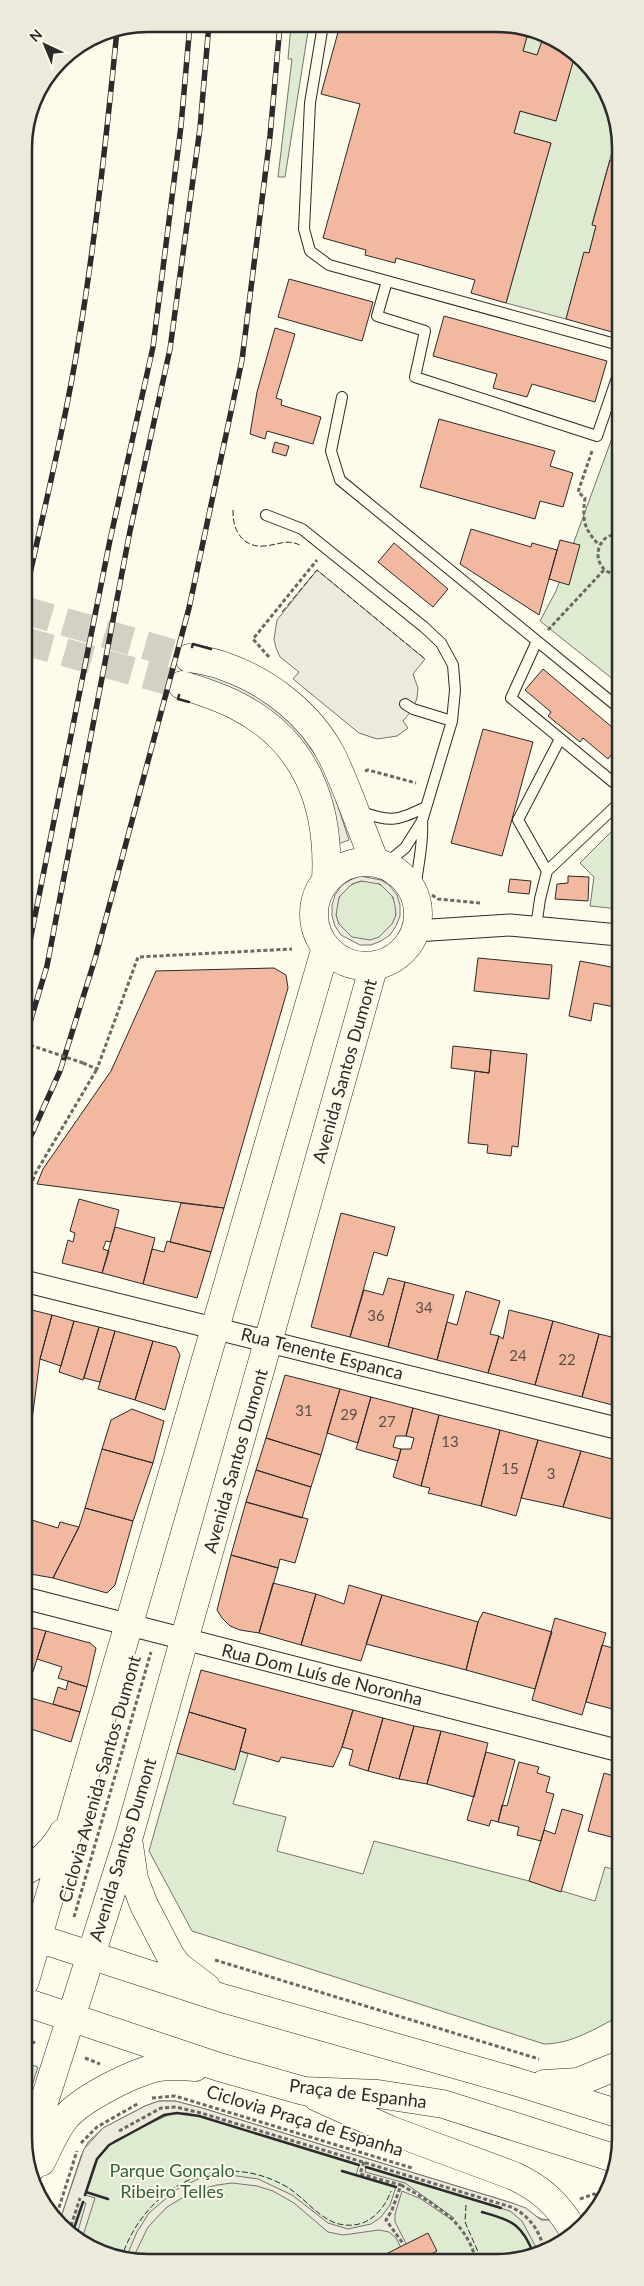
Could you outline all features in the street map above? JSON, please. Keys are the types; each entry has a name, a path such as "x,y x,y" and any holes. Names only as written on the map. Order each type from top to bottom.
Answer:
{"main road":[{"path":"189,658 225,666 245,674 270,689 307,720 331,755 354,810 380,864"},
{"path":"182,685 215,696 255,716 272,729 293,751 304,768 323,816 327,860 326,880"},
{"path":"357,862 380,864 397,871 420,892 415,932 406,947 392,958 374,965 357,965 340,958 326,947 317,931 314,914 317,896 326,880 340,868 357,862"},
{"path":"32,1934 46,1909 127,1625 326,947"},
{"name":"Avenida Santos Dumont","path":"91,1956 129,1836 185,1640 374,965"},
{"path":"32,1866 42,1859 58,1842 71,1819"},
{"path":"129,1836 134,1879 144,1905 170,1955 178,1966 222,1998"},
{"path":"32,1936 222,1998 517,2082 611,2111"},
{"path":"33,2155 43,2105 91,1956"},
{"name":"Praça de Espanha","path":"32,2004 219,2067 304,2091 378,2094 443,2104 609,2157"},
{"path":"37,2171 58,2129 77,2106 144,2070 162,2066 219,2067"},
{"path":"517,2082 559,2085 578,2082 611,2069"},
{"path":"304,2091 390,2130 514,2176 544,2192 567,2221"}],"street":[{"path":"415,932 510,925 612,934"},
{"name":"Rua Tenente Espanca","path":"32,1283 611,1427"},
{"name":"Rua Dom Luís de Noronha","path":"32,1600 611,1750"}],"lane":[{"path":"323,32 310,103 304,229 310,251 329,265 612,343"},
{"path":"387,282 377,316 425,331 415,377 597,436 612,393"},
{"path":"342,397 331,451 340,480 612,702"},
{"path":"266,515 302,529 326,548 441,643 453,665 455,690 452,721 422,821 406,848 380,864"},
{"path":"537,641 511,698 612,782"},
{"path":"404,704 413,709 452,721"},
{"path":"547,871 518,820 560,739"},
{"path":"354,810 390,821 402,818 426,807"},
{"path":"536,927 547,871 612,810"},
{"path":"420,892 416,871 424,843 422,821"}],"path":[{"path":"597,436 578,492 585,498 584,524 588,534 599,545"},
{"path":"612,535 608,536 599,545 598,558 604,570 612,572"},
{"path":"272,660 253,639 326,548"},
{"path":"537,641 604,570"},
{"path":"363,762 368,770 432,787"},
{"path":"420,892 438,899 484,903"},
{"path":"32,1183 97,1069 138,957 292,949"},
{"path":"33,1046 97,1069"},
{"name":"Ciclovia Avenida Santos Dumont","path":"74,1917 152,1649"},
{"path":"46,1909 100,1925"},
{"path":"210,1959 544,2060"},
{"name":"Ciclovia Praça de Espanha","path":"147,2100 164,2096 175,2096 414,2168"},
{"path":"58,2210 77,2150 82,2143 97,2127 141,2102"},
{"path":"119,2131 161,2108 176,2107 364,2162 518,2210 532,2224 542,2244"},
{"path":"364,2162 360,2174 401,2185 423,2197 453,2219 463,2230 474,2254"},
{"path":"401,2185 392,2210 386,2220 404,2245"},
{"path":"567,2221 586,2196 597,2195"},
{"path":"71,2224 80,2198"}],"green space":[{"path":"290,33 308,33 285,177 278,177 292,59 288,59"},
{"path":"527,36 542,42 537,55 523,51"},
{"path":"573,62 588,78 603,104 611,133 612,152 592,224 596,226 589,253 584,253 566,319 506,303 551,143 514,133 520,111 556,121"},
{"path":"612,439 612,678 540,621 556,591"},
{"path":"612,831 612,908 590,906 594,877 580,863"},
{"path":"366,881 383,886 391,894 396,911 391,928 383,936 366,941 349,936 341,928 336,911 341,894 349,886"},
{"path":"240,1751 248,1754 233,1804 286,1817 277,1851 363,1874 374,1841 529,1881 595,1901 605,1867 611,1869 611,2021 574,2038 544,2044 192,1931 149,1851 177,1753 235,1769"},
{"path":"32,2065 38,2067 32,2085"},
{"name":"Parque Gonçalo Ribeiro Telles","path":"159,2101 175,2101 202,2108 512,2203 537,2217 550,2220 551,2240 526,2250 496,2254 148,2254 133,2253 111,2247 90,2238 62,2215 81,2156 88,2142 103,2128 145,2106"}],"shaded area":[{"path":"317,570 425,659 413,674 418,688 413,709 403,721 408,728 397,736 377,739 359,733 293,679 299,672 280,657 274,639 277,620"},
{"path":"186,669 220,678 242,687 280,713 297,729 321,763 330,782 349,840 338,844 326,786 184,675"},
{"path":"360,876 381,880 390,886 397,895 400,905 400,916 390,935 381,941 371,945 360,945 341,935 335,926 332,916 332,905 335,895 341,886","holes":["361,881 380,884 393,897 396,915 392,924 379,937 370,940 352,937 339,924 336,915 339,897 352,884"]},
{"path":"159,2101 175,2101 202,2108 512,2203 526,2208 541,2220 550,2220 562,2233 547,2242 535,2246 522,2221 510,2211 366,2167 365,2172 405,2183 454,2218 452,2220 421,2199 402,2191 395,2214 395,2222 411,2254 404,2254 396,2238 389,2232 379,2230 343,2235 328,2232 294,2203 273,2191 257,2186 232,2183 194,2191 167,2207 148,2227 135,2253 129,2252 137,2232 149,2213 176,2190 198,2179 223,2174 258,2179 292,2195 328,2223 348,2229 371,2224 381,2217 390,2205 396,2187 356,2175 359,2165 199,2116 187,2113 170,2114 114,2141 100,2154 94,2165 85,2195 95,2198 84,2234 78,2230 86,2203 83,2202 74,2227 62,2215 84,2149 103,2128 145,2106"}],"building":[{"path":"338,32 511,33 527,36 523,51 537,55 542,42 573,62 556,121 520,111 514,133 551,143 506,303 471,293 475,280 396,258 395,263 365,255 366,250 323,238 360,104 321,94"},
{"path":"610,160 612,161 612,332 566,319 584,252 589,253 596,226 592,225"},
{"path":"289,279 373,302 362,341 278,317"},
{"path":"444,316 607,361 595,402 532,384 527,397 493,388 497,374 433,356"},
{"path":"275,328 295,334 276,398 282,400 281,405 321,417 313,444 267,431 265,439 250,434 257,392"},
{"path":"439,419 555,451 550,466 573,473 563,507 540,501 535,519 420,487"},
{"path":"275,442 289,446 286,456 272,452"},
{"path":"471,529 531,547 532,543 557,550 539,615 460,564"},
{"path":"560,540 580,545 569,585 549,579"},
{"path":"394,543 448,589 433,607 378,562"},
{"path":"543,669 612,727 612,754 608,759 583,738 580,742 548,716 551,712 525,690"},
{"path":"483,729 533,742 502,856 451,843"},
{"path":"568,876 589,877 588,901 555,899 557,884 568,883"},
{"path":"510,879 531,881 529,894 508,892"},
{"path":"478,958 552,965 549,999 474,991"},
{"path":"580,961 612,967 612,1006 594,1003 591,1021 569,1016"},
{"path":"274,968 286,975 288,988 224,1208 37,1184 43,1169 111,1071 156,971"},
{"path":"453,1046 491,1050 489,1073 451,1068"},
{"path":"491,1050 527,1054 518,1147 512,1146 511,1156 487,1153 488,1145 468,1143 475,1071 489,1073"},
{"path":"79,1199 119,1210 111,1242 106,1241 103,1249 109,1251 102,1273 62,1263 68,1240 73,1242 75,1233 70,1231"},
{"path":"181,1203 224,1208 211,1252 170,1242"},
{"path":"341,1213 395,1227 387,1256 374,1252 350,1337 311,1327"},
{"path":"115,1227 155,1238 143,1284 102,1273"},
{"path":"167,1241 211,1252 197,1298 143,1284 152,1249 164,1252"},
{"path":"388,1278 405,1282 388,1347 350,1337 364,1290 383,1295"},
{"path":"405,1282 454,1295 437,1360 388,1347"},
{"path":"466,1291 500,1301 490,1334 499,1336 488,1373 437,1360 447,1322 457,1325"},
{"path":"32,1310 52,1315 40,1359 32,1417"},
{"path":"509,1310 553,1321 535,1385 488,1373 499,1336 503,1339"},
{"path":"52,1315 74,1321 61,1366 40,1359"},
{"path":"74,1321 99,1327 83,1380 59,1372"},
{"path":"553,1321 599,1334 582,1397 535,1385"},
{"path":"99,1327 115,1331 100,1382 84,1378"},
{"path":"115,1331 153,1341 135,1400 98,1389"},
{"path":"599,1334 611,1337 611,1405 582,1397"},
{"path":"153,1341 176,1347 180,1355 165,1410 135,1400"},
{"path":"285,1375 340,1389 321,1455 266,1438"},
{"path":"340,1389 371,1397 358,1443 327,1433"},
{"path":"371,1397 413,1408 406,1436 396,1436 393,1447 401,1449 398,1461 356,1449"},
{"path":"413,1408 439,1415 421,1486 393,1477 401,1449 411,1449 414,1438 406,1436"},
{"path":"132,1409 164,1421 153,1463 102,1449 111,1420"},
{"path":"439,1415 500,1430 481,1506 428,1493 430,1488 421,1486"},
{"path":"500,1430 538,1440 516,1516 481,1506"},
{"path":"266,1438 321,1455 311,1487 256,1470"},
{"path":"538,1440 581,1451 563,1507 521,1498"},
{"path":"102,1449 153,1463 133,1521 85,1508"},
{"path":"581,1451 611,1459 611,1519 563,1507"},
{"path":"256,1470 311,1487 302,1518 246,1502"},
{"path":"246,1502 308,1519 295,1563 280,1559 278,1568 231,1555"},
{"path":"85,1508 133,1521 115,1585 107,1593 53,1578 79,1527"},
{"path":"32,1520 58,1528 60,1522 79,1527 53,1578 32,1574"},
{"path":"231,1555 278,1568 259,1633 240,1630 230,1626 217,1610"},
{"path":"273,1583 316,1594 301,1645 259,1633"},
{"path":"349,1585 382,1595 361,1661 301,1645 316,1594 344,1604"},
{"path":"382,1595 478,1622 466,1670 366,1644"},
{"path":"483,1612 552,1632 535,1689 466,1670 478,1622"},
{"path":"555,1618 606,1633 582,1715 532,1700"},
{"path":"32,1628 46,1631 32,1674"},
{"path":"46,1631 90,1643 96,1648 87,1687 58,1678 62,1667 37,1659"},
{"path":"602,1645 611,1648 611,1709 586,1702"},
{"path":"201,1670 353,1710 342,1747 333,1767 281,1757 279,1762 240,1751 246,1729 189,1712"},
{"path":"68,1681 87,1687 80,1712 53,1704 58,1687 66,1690"},
{"path":"32,1698 80,1712 71,1742 32,1729"},
{"path":"353,1710 383,1718 368,1771 349,1765 353,1750 342,1747"},
{"path":"189,1712 246,1729 235,1770 177,1753"},
{"path":"383,1718 414,1726 399,1779 368,1771"},
{"path":"414,1726 441,1731 427,1784 399,1779"},
{"path":"441,1731 488,1743 474,1797 427,1784"},
{"path":"486,1752 515,1760 498,1822 491,1820 489,1826 467,1820"},
{"path":"519,1762 539,1767 537,1773 550,1777 546,1792 554,1794 541,1841 517,1835 519,1827 498,1822 502,1805 507,1806"},
{"path":"604,1773 611,1775 611,1837 588,1831"},
{"path":"562,1809 583,1815 561,1892 529,1881 544,1830 555,1834"},
{"path":"428,2233 437,2251 431,2254 386,2254"}],"tunnel":[{"path":"33,613 189,658"},
{"path":"33,643 182,685"}],"railway":[{"path":"33,928 110,540 153,347 181,126 189,33"},
{"path":"33,1014 47,966 130,531 170,349 200,128 208,33"},
{"path":"33,1132 60,1071 95,959 189,608 242,360 270,136 279,33"},
{"path":"33,561 79,338 101,184 116,38"}],"fence":[{"path":"233,510 234,524 237,531 250,544 264,546 292,542 302,546"},
{"path":"282,612 317,570 425,659"},
{"path":"125,2251 132,2234 147,2212 165,2194 187,2181 210,2173 235,2171 261,2176 287,2187 325,2218 339,2224 348,2225 365,2222 372,2218 388,2199 391,2191"},
{"path":"466,2205 465,2222 479,2254"}],"wall":[{"path":"192,647 193,644 211,649"},
{"path":"179,695 178,699 189,702"},
{"path":"85,2195 97,2159 109,2145 164,2115 177,2113 199,2116 359,2165"},
{"path":"366,2167 501,2208"},
{"path":"342,2171 396,2187"},
{"path":"86,2192 108,2199"},
{"path":"74,2227 83,2202"},
{"path":"482,2212 515,2225 525,2236 531,2248"}]}
